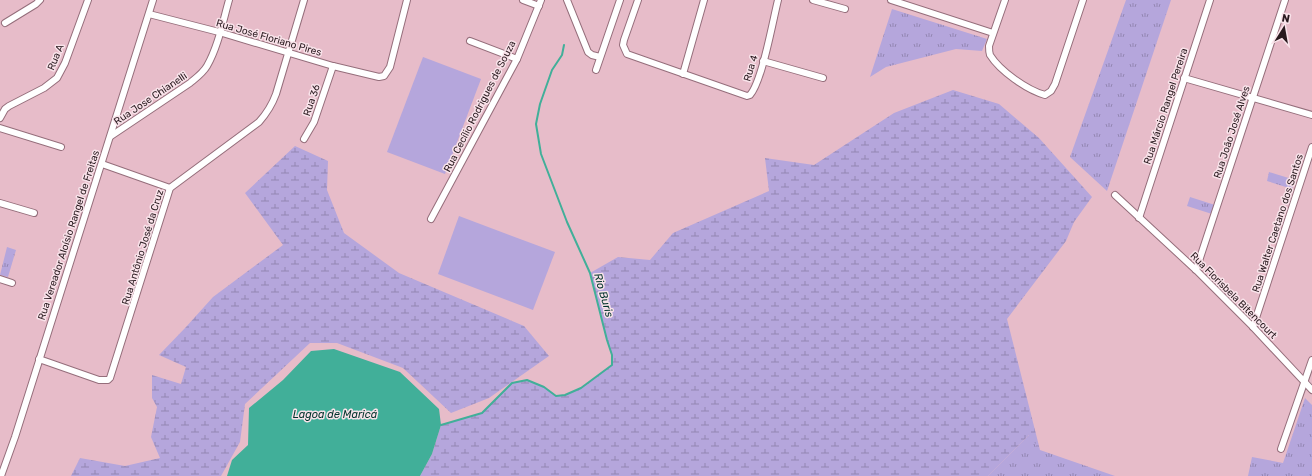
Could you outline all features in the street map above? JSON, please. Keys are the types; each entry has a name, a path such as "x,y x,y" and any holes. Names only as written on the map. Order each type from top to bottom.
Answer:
{"street":[{"path":"5,23 40,0"},
{"name":"Rua A","path":"0,118 5,109 9,106 44,88 57,78 65,63 88,0"},
{"name":"Rua Vereador Aloísio Rangel de Freitas","path":"1,476 40,359 153,0"},
{"name":"Rua Jose Chianelli","path":"111,136 190,84 201,74 212,55 229,0"},
{"name":"Rua Antônio José da Cruz","path":"40,359 99,380 108,380 110,378 170,188 259,122 266,114 272,105 276,94 304,0"},
{"name":"Rua José Floriano Pires","path":"149,14 219,32 333,66 374,76 384,76 390,68 407,0"},
{"path":"523,0 540,3"},
{"path":"567,0 588,52 592,55 600,57"},
{"path":"596,70 620,0"},
{"path":"638,0 624,40 624,50 627,54 683,74 704,0"},
{"name":"Rua 4","path":"683,74 747,96 750,95 754,89 763,60 778,0"},
{"path":"813,0 845,9"},
{"path":"891,0 993,33"},
{"path":"1005,0 989,46 990,54 1004,70 1029,89 1045,96 1051,91 1054,84 1083,0"},
{"name":"Rua Márcio Rangel Pereira","path":"1139,218 1210,0"},
{"name":"Rua João José Alves","path":"1196,270 1285,0"},
{"name":"Rua Cecílio Rodrigues de Souza","path":"431,219 517,59 540,3"},
{"path":"470,41 517,59"},
{"path":"763,60 823,78"},
{"name":"Rua 36","path":"304,139 314,122 333,66"},
{"path":"1184,78 1312,115"},
{"path":"0,128 61,147"},
{"name":"Rua Walter Caetano dos Santos","path":"1253,327 1312,147"},
{"path":"102,164 170,188"},
{"name":"Rua Florisbela Bitencourt","path":"1115,195 1196,270 1253,327 1312,390"},
{"path":"0,203 34,213"},
{"path":"0,280 12,283"},
{"path":"1281,449 1312,360"}],"green space":[{"path":"1126,0 1171,0 1107,191 1070,157"},
{"path":"892,9 987,39 982,51 956,49 886,67 870,77"},
{"path":"423,57 481,79 445,174 387,152"},
{"path":"953,90 999,104 1039,138 1092,197 1074,222 1066,241 1007,319 1040,450 1029,435 988,476 420,476 432,454 441,425 482,413 512,383 527,380 544,387 556,396 565,395 581,388 612,365 612,355 590,273 618,257 650,260 673,233 769,191 765,158 814,165 894,113"},
{"path":"295,146 328,161 327,190 344,233 399,273 524,326 549,356 489,398 451,413 403,368 337,343 310,343 245,404 240,442 221,476 71,476 80,458 125,466 160,458 151,437 157,407 152,398 152,375 181,384 186,367 159,355 213,297 283,245 245,193"},
{"path":"1269,172 1295,180 1292,189 1267,181"},
{"path":"1190,197 1215,205 1212,214 1187,206"},
{"path":"459,216 555,252 533,310 438,274"},
{"path":"7,247 16,250 8,277 0,275"},
{"path":"1305,398 1312,405 1312,476 1248,476 1252,457 1283,463"},
{"path":"1030,434 1040,450 1115,476 988,476"}],"water":[{"name":"Lagoa de Maricá","path":"334,349 400,372 439,409 441,425 432,454 420,476 227,476 232,460 248,445 249,408 283,380 311,351"}],"waterway":[{"name":"Rio Buris","path":"441,425 482,413 512,383 527,380 544,387 556,396 565,395 581,388 612,365 612,355 590,273 567,222 541,154 536,124 540,104 552,70 562,55 564,45"}]}
